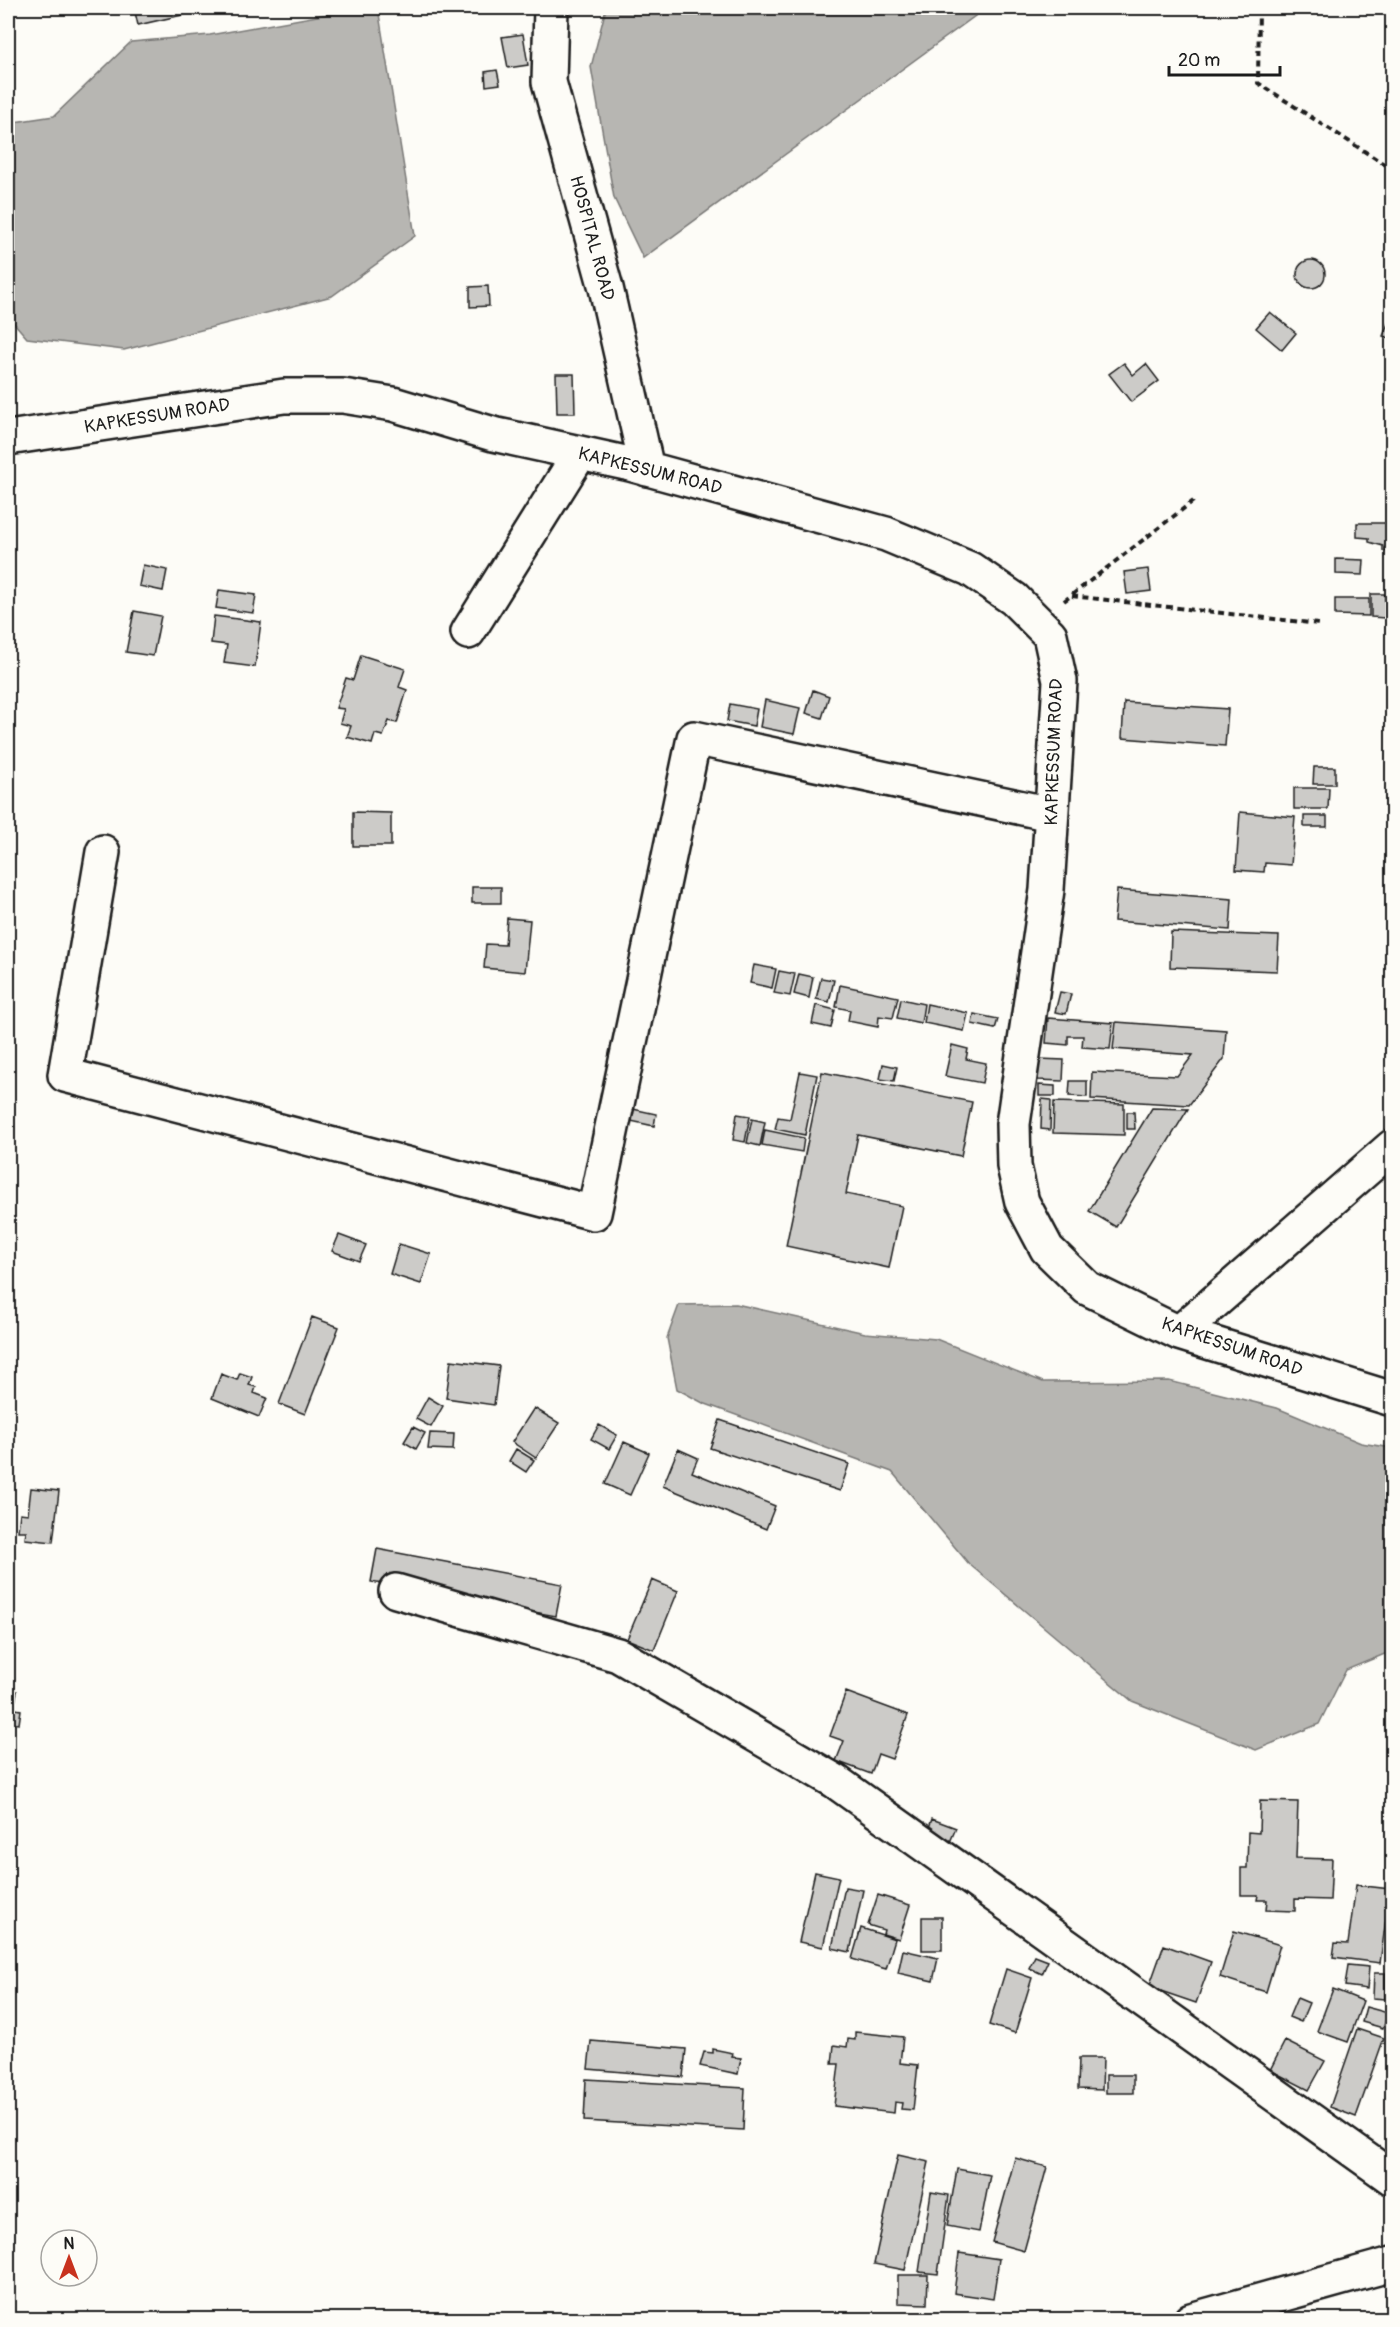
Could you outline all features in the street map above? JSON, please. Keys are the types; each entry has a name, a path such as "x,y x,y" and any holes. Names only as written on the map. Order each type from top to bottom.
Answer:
{"street":[{"name":"HOSPITAL ROAD","path":"551,8 549,82 606,288 647,469"},
{"name":"KAPKESSUM ROAD","path":"8,438 284,396 343,396 393,404 493,434 647,469 886,534 970,568 1014,598 1050,635 1059,681 1047,890 1013,1124 1014,1166 1022,1202 1047,1249 1087,1288 1179,1333 1392,1399"},
{"path":"468,632 580,453"},
{"path":"103,852 65,1075 594,1213 694,738 1052,814"},
{"path":"1179,1333 1392,1147"},
{"path":"396,1591 618,1655 835,1781 1392,2178"},
{"path":"1191,2319 1392,2264"}],"path":[{"path":"1259,8 1258,82 1392,169"},
{"path":"1037,622 1196,499"},
{"path":"1072,596 1319,624"}],"shaded area":[{"path":"362,8 378,8 415,236 332,296 124,350 27,338 8,316 8,123 54,116 131,42 210,35"},
{"path":"606,8 986,8 643,258 614,198 591,67"},
{"path":"736,1304 865,1333 936,1339 1043,1382 1169,1381 1277,1408 1361,1443 1392,1448 1392,1651 1346,1670 1319,1724 1256,1750 1132,1701 969,1564 892,1472 703,1403 677,1389 667,1338 679,1305"}],"building":[{"path":"134,8 213,8 138,25"},
{"path":"523,34 528,65 508,68 502,37"},
{"path":"497,70 500,84 486,86 485,72"},
{"path":"1311,260 1321,264 1325,274 1321,284 1311,288 1301,284 1297,274 1301,264"},
{"path":"488,286 489,306 470,307 470,287"},
{"path":"1270,312 1296,333 1282,350 1256,328"},
{"path":"1392,314 1392,339 1383,336"},
{"path":"1124,363 1133,375 1146,364 1159,381 1131,402 1109,374"},
{"path":"556,374 574,374 575,413 557,413"},
{"path":"1357,523 1391,523 1390,552 1383,551 1383,546 1369,542 1369,538 1357,537"},
{"path":"1336,559 1364,560 1363,575 1336,574"},
{"path":"143,565 167,570 163,591 139,586"},
{"path":"1148,569 1151,591 1127,594 1124,572"},
{"path":"219,590 256,595 253,613 216,608"},
{"path":"1371,594 1385,594 1385,618 1371,617"},
{"path":"1335,599 1369,599 1369,616 1335,615"},
{"path":"134,611 161,616 153,656 126,652"},
{"path":"214,616 261,622 255,667 224,663 227,645 211,643"},
{"path":"361,655 405,669 399,687 407,690 397,723 389,721 383,736 375,734 372,744 347,737 351,726 340,723 344,709 336,708 346,678 353,680"},
{"path":"813,690 829,696 822,718 806,713"},
{"path":"765,700 800,708 794,734 760,727"},
{"path":"1124,702 1228,709 1225,746 1122,738"},
{"path":"730,704 757,709 754,726 727,721"},
{"path":"1314,767 1335,767 1335,784 1313,784"},
{"path":"1294,788 1329,788 1328,809 1294,809"},
{"path":"353,812 391,813 391,846 353,846"},
{"path":"1240,812 1295,817 1291,865 1265,863 1264,872 1236,870"},
{"path":"1304,816 1327,816 1327,827 1304,827"},
{"path":"472,887 501,887 501,903 472,903"},
{"path":"1117,890 1232,899 1230,930 1114,921"},
{"path":"507,918 530,920 525,972 484,968 486,944 505,945"},
{"path":"1171,932 1279,936 1277,971 1170,967"},
{"path":"754,965 776,969 772,988 750,983"},
{"path":"779,971 795,974 790,996 774,993"},
{"path":"799,974 813,977 809,998 794,994"},
{"path":"821,978 834,980 829,1002 816,999"},
{"path":"840,985 898,997 893,1018 879,1016 878,1027 848,1021 850,1010 836,1007"},
{"path":"1060,992 1071,994 1066,1014 1055,1012"},
{"path":"901,999 924,1004 921,1023 897,1018"},
{"path":"927,1004 968,1013 964,1031 924,1023"},
{"path":"816,1005 835,1010 831,1028 812,1024"},
{"path":"974,1014 998,1019 995,1029 972,1024"},
{"path":"1048,1018 1113,1023 1110,1049 1082,1047 1083,1036 1068,1036 1068,1045 1046,1043"},
{"path":"1116,1022 1226,1030 1224,1059 1189,1105 1091,1099 1092,1072 1177,1076 1193,1055 1113,1049"},
{"path":"952,1045 968,1049 966,1059 986,1063 982,1083 945,1076"},
{"path":"1039,1059 1064,1060 1063,1081 1038,1080"},
{"path":"883,1064 897,1067 894,1081 880,1079"},
{"path":"800,1072 817,1075 805,1135 775,1129 778,1117 790,1119"},
{"path":"822,1072 972,1102 961,1156 858,1135 846,1194 902,1206 889,1268 786,1246"},
{"path":"1070,1081 1087,1081 1087,1097 1069,1096"},
{"path":"1039,1085 1055,1086 1055,1096 1039,1096"},
{"path":"1042,1099 1051,1100 1050,1130 1041,1129"},
{"path":"1054,1102 1124,1104 1124,1135 1053,1133"},
{"path":"1152,1108 1188,1109 1116,1227 1089,1211"},
{"path":"633,1109 656,1114 654,1126 631,1121"},
{"path":"1127,1112 1134,1112 1135,1129 1127,1129"},
{"path":"737,1114 750,1116 745,1142 733,1140"},
{"path":"752,1119 765,1122 760,1146 747,1143"},
{"path":"765,1130 804,1138 802,1152 762,1145"},
{"path":"339,1235 366,1245 359,1261 332,1251"},
{"path":"399,1244 431,1254 421,1284 390,1274"},
{"path":"312,1317 339,1327 305,1414 279,1404"},
{"path":"451,1360 499,1366 494,1405 446,1398"},
{"path":"240,1373 252,1377 249,1385 256,1387 254,1393 267,1398 259,1417 212,1398 221,1374 237,1380"},
{"path":"428,1397 443,1406 431,1427 416,1419"},
{"path":"534,1408 559,1423 536,1458 512,1442"},
{"path":"720,1420 849,1464 840,1491 710,1448"},
{"path":"599,1425 617,1435 609,1449 591,1439"},
{"path":"413,1427 425,1433 416,1449 404,1442"},
{"path":"430,1433 454,1434 453,1450 428,1449"},
{"path":"624,1442 649,1453 630,1495 605,1484"},
{"path":"516,1449 534,1460 526,1472 509,1461"},
{"path":"678,1449 698,1458 692,1472 775,1506 766,1529 663,1486"},
{"path":"31,1488 59,1491 53,1542 25,1539 26,1531 18,1531 20,1513 28,1514"},
{"path":"377,1549 562,1584 556,1616 371,1582"},
{"path":"652,1580 678,1591 654,1650 627,1639"},
{"path":"8,1689 17,1691 15,1703 8,1702"},
{"path":"846,1692 908,1715 892,1759 878,1754 871,1774 836,1761 844,1741 830,1736"},
{"path":"8,1708 21,1710 19,1724 8,1723"},
{"path":"1260,1801 1298,1802 1296,1858 1332,1859 1330,1900 1295,1899 1295,1911 1266,1910 1267,1900 1257,1900 1258,1895 1241,1895 1241,1868 1247,1868 1248,1832 1259,1833"},
{"path":"932,1819 956,1828 950,1842 927,1833"},
{"path":"815,1872 839,1877 823,1947 799,1942"},
{"path":"1356,1885 1390,1889 1380,1963 1333,1957 1335,1943 1348,1944"},
{"path":"845,1887 863,1890 850,1952 832,1948"},
{"path":"878,1895 910,1905 899,1939 883,1934 884,1930 868,1925"},
{"path":"922,1917 942,1917 942,1950 922,1950"},
{"path":"861,1928 895,1939 886,1969 852,1959"},
{"path":"1234,1931 1280,1945 1266,1992 1220,1977"},
{"path":"1164,1945 1211,1962 1196,2003 1149,1987"},
{"path":"903,1950 938,1958 933,1981 898,1973"},
{"path":"1035,1956 1048,1961 1042,1974 1029,1968"},
{"path":"1348,1965 1369,1967 1367,1989 1345,1986"},
{"path":"1006,1969 1032,1978 1015,2033 989,2025"},
{"path":"1374,1973 1385,1973 1385,1999 1373,1998"},
{"path":"1333,1989 1363,2001 1348,2042 1317,2031"},
{"path":"1297,1998 1309,2003 1301,2022 1289,2017"},
{"path":"1366,2007 1388,2013 1383,2028 1362,2022"},
{"path":"1357,2029 1384,2038 1356,2117 1330,2107"},
{"path":"855,2032 903,2037 900,2063 918,2065 913,2110 901,2109 902,2103 895,2102 894,2113 834,2106 839,2064 832,2064 834,2045 847,2047 848,2039 855,2040"},
{"path":"591,2041 686,2049 683,2077 588,2069"},
{"path":"1285,2041 1325,2061 1309,2090 1270,2070"},
{"path":"713,2049 733,2053 732,2057 741,2058 738,2074 700,2066 704,2052 713,2053"},
{"path":"1079,2058 1103,2058 1102,2090 1078,2089"},
{"path":"1106,2075 1133,2075 1133,2093 1106,2093"},
{"path":"586,2079 745,2088 743,2130 584,2121"},
{"path":"898,2155 929,2162 905,2270 874,2264"},
{"path":"1015,2158 1047,2167 1024,2251 992,2242"},
{"path":"957,2169 990,2175 979,2232 947,2226"},
{"path":"931,2192 949,2195 938,2274 919,2272"},
{"path":"959,2253 999,2259 993,2299 954,2293"},
{"path":"898,2275 928,2275 927,2304 898,2303"},
{"path":"850,2313 860,2315 859,2320 849,2320"}]}
